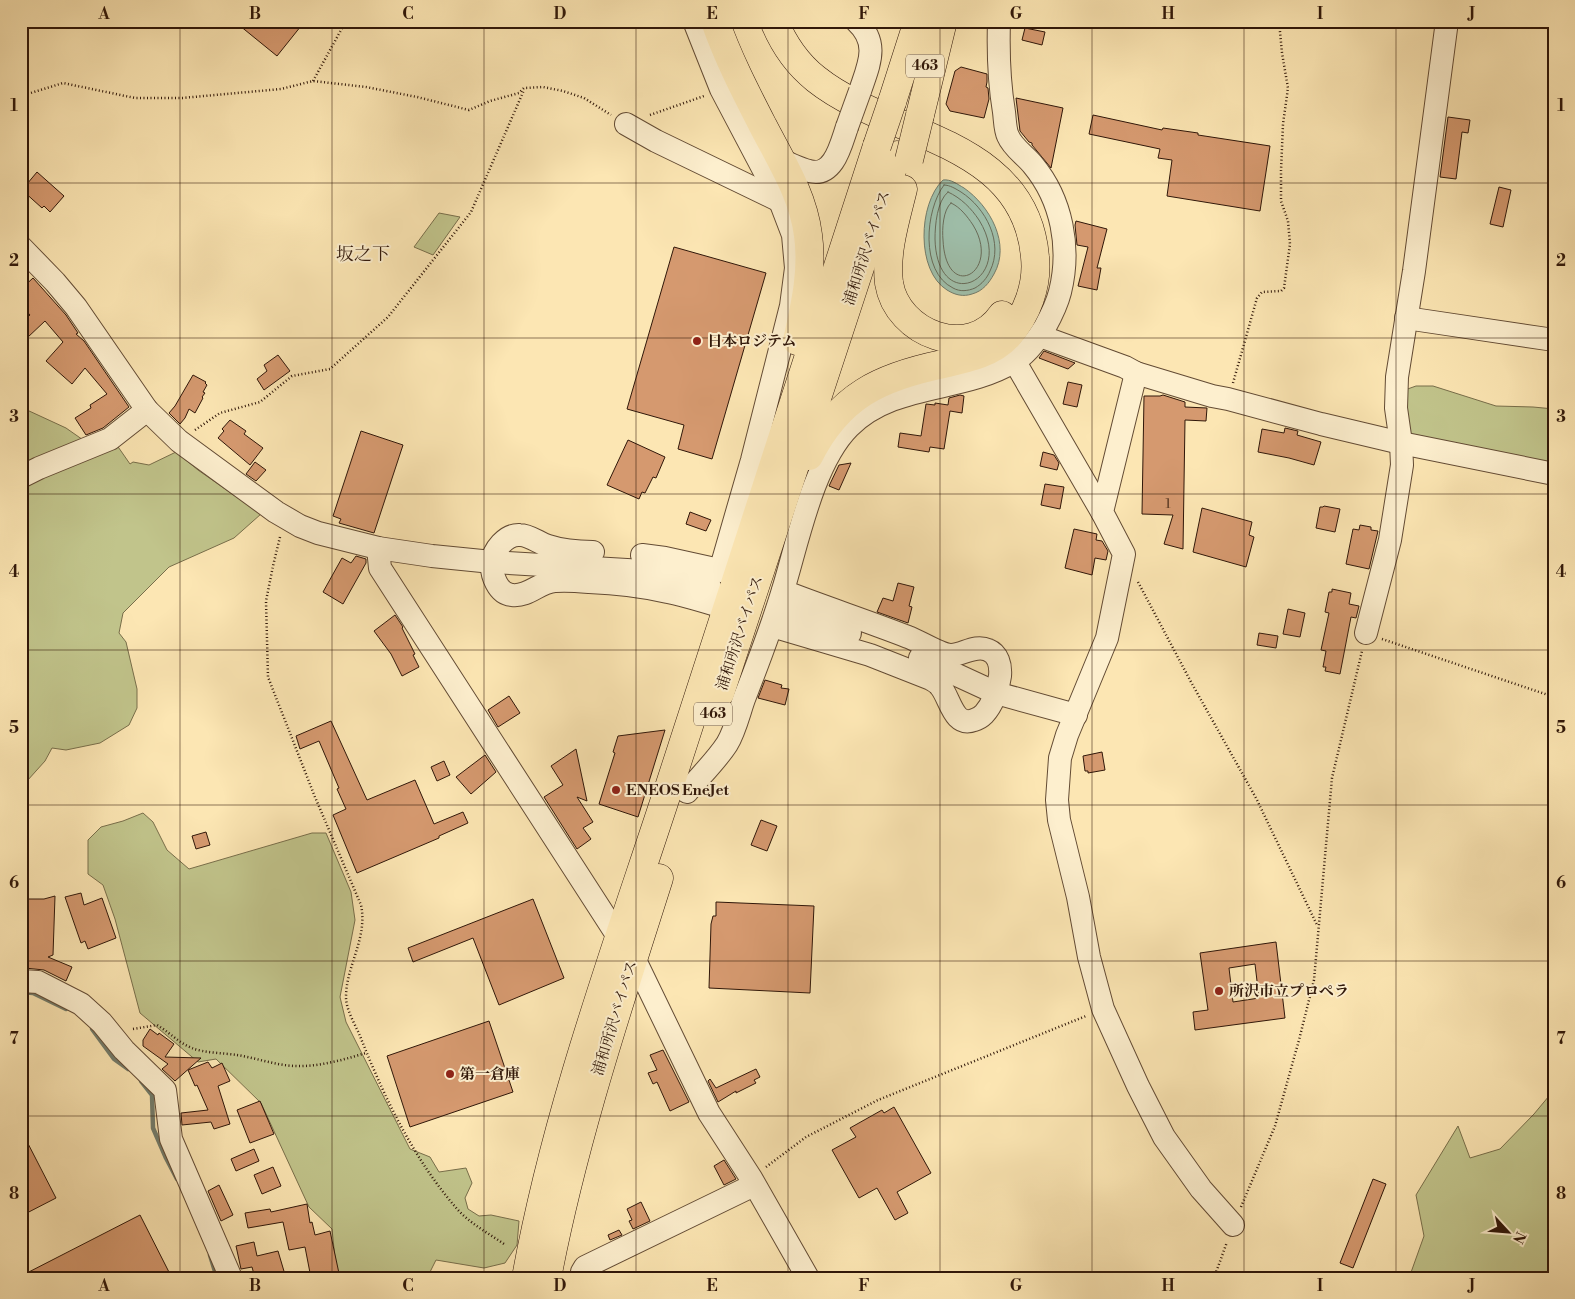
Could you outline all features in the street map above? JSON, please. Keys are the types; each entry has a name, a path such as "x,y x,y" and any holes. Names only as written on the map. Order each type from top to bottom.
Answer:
{"highway":[{"path":"715,21 741,83 791,179 804,215 808,242 809,280 806,303 792,362 727,573"},
{"path":"754,21 782,68 810,95 844,116 960,169 975,178 1000,204 1009,218 1018,248 1018,278 1014,293 998,320 976,336 947,339 933,335 910,321 901,311 894,298 889,284 888,268 894,154"},
{"path":"724,679 749,618 805,466 823,432 847,404 876,384 909,372 980,354 1006,339 1016,327 1024,312 1033,288 1036,264 1032,231 1026,216 1009,188 967,155 865,108 814,78 788,48 774,21"},
{"name":"浦和所沢バイパス","path":"908,109 918,21"},
{"name":"浦和所沢バイパス","path":"526,1278 550,1167 580,1058 627,948 687,792 908,109 941,21"},
{"name":"浦和所沢バイパス","path":"547,1278 570,1176 602,1059 627,948 727,608 727,573 894,154"}],"street":[{"path":"694,21 721,89 780,201 793,235 796,268 791,306 752,460 727,573 641,555 567,552 532,538 519,535 511,537 498,547 492,562 498,587 513,596 533,590 548,581 602,582 670,592 727,608"},
{"path":"782,161 811,172 824,170 836,160 871,59 871,45 864,29 856,21"},
{"path":"687,792 728,742 779,609 812,494 822,466 835,444 849,427 864,414 883,403 901,396 974,379 1015,362 1040,336 1052,315 1060,294 1064,273 1065,252 1063,232 1052,194 1032,164 1007,135 1000,88 999,21"},
{"path":"1366,633 1390,540 1402,465 1396,400 1397,377 1414,271 1447,21"},
{"path":"626,124 656,141 780,201"},
{"path":"21,247 76,307 147,410 179,441 287,519 318,533 378,548 492,562"},
{"path":"1406,318 1554,340"},
{"path":"1040,336 1125,367 1136,373 1212,396 1401,443 1554,474"},
{"path":"1015,362 1102,512 1124,554 1107,638 1067,735 1060,758 1058,780 1059,820 1103,1009 1138,1086 1164,1137 1201,1189 1233,1225"},
{"path":"1102,512 1136,373"},
{"path":"21,477 110,439 147,410"},
{"path":"378,548 380,568 627,948 709,1113 753,1182 808,1278"},
{"path":"779,609 909,638 951,655 982,648 989,650 995,655 999,664 1000,675 996,693 982,716 966,721 959,718 954,712 940,685 932,678 870,655 779,609"},
{"path":"779,609 897,649 996,693 1076,715"},
{"path":"21,981 38,982 81,1004 165,1090 171,1139 232,1278"},
{"path":"581,1278 584,1267 753,1182"}],"path":[{"path":"313,81 346,21"},
{"path":"1228,399 1257,298 1262,292 1282,291 1284,288 1290,244 1288,221 1281,201 1283,124 1288,88 1279,21"},
{"path":"21,96 64,83 136,98 182,98 281,89 313,81 400,93 469,110 519,92 524,88 543,87 584,98 626,124 721,89"},
{"path":"179,441 220,412 260,402 292,376 330,368 388,318 471,212 524,88"},
{"path":"287,519 281,533 266,601 268,677 315,796 361,904 363,914 360,942 346,989 346,1004 366,1053 419,1159 460,1212 504,1244"},
{"path":"1124,554 1186,673 1256,798 1318,928"},
{"path":"1214,1278 1233,1225 1275,1126 1314,980 1332,778 1366,633 1554,697"},
{"path":"753,1182 806,1137 878,1100 1103,1009"},
{"path":"133,1029 157,1025 194,1049 294,1066 317,1066 366,1053"}],"green space":[{"path":"439,213 460,217 433,255 414,247"},
{"path":"1416,386 1433,386 1496,406 1554,409 1554,471 1406,433 1402,391"},
{"path":"27,410 66,428 86,442 21,470 21,413"},
{"path":"114,441 130,464 133,462 149,465 176,452 198,470 261,514 234,538 169,567 123,613 119,633 126,642 137,689 137,708 129,725 100,743 66,750 52,748 45,761 27,781 21,778 21,481"},
{"path":"143,813 153,822 167,850 189,869 312,833 326,833 351,892 355,920 340,997 346,1022 410,1149 430,1157 439,1172 466,1168 472,1183 465,1198 468,1209 479,1216 491,1215 519,1221 517,1245 505,1263 484,1268 436,1260 427,1278 337,1278 332,1229 309,1207 261,1103 216,1059 198,1062 140,1013 115,919 103,885 88,874 88,840 101,827"},
{"path":"1554,1090 1554,1278 1409,1278 1424,1236 1416,1195 1458,1126 1470,1158 1500,1149"}],"water":[{"path":"943,180 949,180 964,188 982,205 989,215 999,238 999,262 994,274 982,289 969,295 953,293 937,281 930,268 926,253 924,237 925,220 935,191"}],"building":[{"path":"234,21 305,21 277,56"},
{"path":"1025,28 1045,32 1042,45 1022,40"},
{"path":"961,67 987,74 986,87 988,88 989,99 984,118 950,111 946,104 955,71"},
{"path":"1016,98 1063,108 1051,168 1020,131"},
{"path":"1093,115 1162,130 1163,128 1198,133 1198,135 1270,146 1260,211 1167,196 1172,160 1158,158 1160,149 1089,134"},
{"path":"1448,117 1470,120 1468,133 1462,132 1456,179 1440,177"},
{"path":"37,172 64,196 50,212 44,206 42,208 22,190"},
{"path":"1499,187 1511,190 1503,227 1490,224"},
{"path":"1076,221 1107,229 1097,268 1101,268 1097,290 1078,286 1088,247 1077,245"},
{"name":"日本ロジテム","path":"674,247 766,273 712,459 678,449 684,425 627,409"},
{"path":"33,278 66,315 78,333 76,334 84,341 129,407 103,428 86,435 75,418 91,408 90,405 107,394 85,368 72,384 46,361 63,342 45,321 27,338 21,332 21,323 30,315 21,305 21,289"},
{"path":"1044,351 1075,363 1068,369 1039,358"},
{"path":"278,355 290,371 264,390 257,379 267,371 264,365"},
{"path":"193,375 206,382 207,385 203,392 205,393 195,413 189,409 180,424 169,413"},
{"path":"1068,382 1082,385 1077,407 1063,404"},
{"path":"960,395 964,396 962,413 950,411 944,449 930,447 929,452 898,447 900,433 921,436 926,404 948,405 949,398"},
{"path":"1163,395 1185,402 1185,407 1207,408 1206,421 1185,420 1183,549 1164,544 1173,515 1142,514 1144,396"},
{"path":"230,420 246,431 244,434 263,448 250,465 218,438 224,431 222,429"},
{"path":"1285,428 1298,431 1297,435 1321,442 1314,465 1258,452 1262,429 1284,433"},
{"path":"361,431 403,445 374,533 339,523 341,519 333,516"},
{"path":"628,440 665,457 656,478 653,477 645,493 642,492 639,499 607,485"},
{"path":"1043,452 1054,455 1059,463 1057,470 1040,466"},
{"path":"255,462 266,470 256,481 246,474"},
{"path":"851,463 839,490 829,486 839,465"},
{"path":"1045,484 1064,487 1060,509 1041,505"},
{"path":"1320,507 1340,509 1335,532 1316,528"},
{"path":"1202,508 1252,522 1249,535 1254,537 1246,567 1193,552"},
{"path":"690,512 711,520 706,531 686,524"},
{"path":"1360,525 1371,527 1371,530 1378,531 1369,569 1346,564 1353,529 1359,530"},
{"path":"1074,529 1097,534 1096,540 1102,541 1108,551 1106,560 1095,558 1092,575 1065,568"},
{"path":"356,556 366,559 366,563 343,604 323,592 342,558 351,563"},
{"path":"898,583 914,587 909,606 912,607 908,623 877,612 883,598 893,601"},
{"path":"1332,589 1351,593 1349,604 1359,606 1356,618 1351,617 1340,674 1325,671 1326,667 1323,667 1326,651 1321,650 1329,613 1325,612 1329,592 1332,592"},
{"path":"1288,609 1305,613 1300,637 1283,634"},
{"path":"395,615 403,627 419,667 402,676 391,654 374,631"},
{"path":"1259,633 1278,636 1276,648 1257,645"},
{"path":"765,680 782,685 781,688 789,689 785,705 758,698"},
{"path":"509,696 520,713 498,727 488,710"},
{"path":"331,721 367,800 415,780 434,824 463,812 468,823 439,836 439,838 357,873 333,815 346,809 319,741 300,749 296,736"},
{"path":"665,730 638,817 599,804 615,753 613,752 618,736"},
{"path":"576,749 587,801 577,797 593,822 583,828 591,839 577,849 544,797 563,785 551,766"},
{"path":"1102,752 1105,770 1088,773 1088,771 1085,771 1083,756"},
{"path":"485,755 496,772 471,794 456,777"},
{"path":"444,761 450,775 437,781 431,767"},
{"path":"761,820 777,826 767,851 751,845"},
{"path":"206,832 210,845 196,849 192,836"},
{"path":"81,893 84,905 102,898 116,938 88,949 85,941 81,943 65,897"},
{"path":"55,896 53,955 48,957 72,967 66,981 44,970 25,968 24,963 21,963 21,899 44,899"},
{"path":"533,899 564,978 499,1005 473,938 413,962 408,948"},
{"path":"716,902 814,906 810,993 709,988 711,924 713,916 716,916"},
{"name":"所沢市立プロペラ","path":"1276,942 1285,1018 1195,1030 1193,1012 1208,1010 1200,953","holes":["1255,964 1259,998 1233,1002 1229,968"]},
{"name":"第一倉庫","path":"489,1021 513,1092 410,1127 387,1056"},
{"path":"150,1029 174,1044 165,1057 201,1058 175,1081 162,1069 168,1064 143,1046 143,1040"},
{"path":"663,1050 689,1102 670,1111 657,1082 653,1084 648,1073 657,1070 650,1055"},
{"path":"208,1062 212,1068 222,1063 230,1081 218,1086 230,1124 214,1129 211,1122 182,1125 181,1113 208,1110 188,1070"},
{"path":"756,1069 760,1077 754,1080 756,1083 736,1093 736,1091 718,1102 708,1081 710,1079 716,1088"},
{"path":"260,1101 274,1134 250,1143 237,1110"},
{"path":"894,1107 931,1173 897,1192 908,1213 895,1220 877,1188 859,1198 832,1150 856,1137 850,1128 882,1110 884,1113"},
{"path":"21,1130 56,1198 21,1216"},
{"path":"254,1149 259,1161 236,1171 231,1159"},
{"path":"724,1160 736,1179 724,1185 714,1166"},
{"path":"273,1167 281,1186 262,1194 254,1175"},
{"path":"1373,1179 1386,1184 1353,1268 1340,1263"},
{"path":"219,1185 233,1215 221,1221 208,1191"},
{"path":"641,1202 650,1221 633,1229 629,1221 632,1220 627,1209"},
{"path":"307,1204 310,1223 312,1222 315,1235 330,1231 340,1278 311,1278 305,1247 289,1250 283,1222 248,1228 245,1213 270,1209 271,1212"},
{"path":"140,1215 172,1278 21,1278 21,1276"},
{"path":"619,1230 622,1235 610,1240 608,1235"},
{"path":"254,1242 257,1256 278,1251 286,1278 255,1278 252,1267 241,1269 236,1246"}],"waterway":[{"path":"21,992 33,993 66,1009"},
{"path":"92,1029 114,1059 128,1069"},
{"path":"141,1081 152,1095 153,1128 177,1179"},
{"path":"210,1255 217,1278"}],"place":[{"name":"日本ロジテム","path":"697,341"},
{"name":"ENEOS EneJet","path":"616,790"},
{"name":"所沢市立プロペラ","path":"1219,991"},
{"name":"第一倉庫","path":"450,1074"}],"district":[{"name":"坂之下","path":"363,254"}]}
